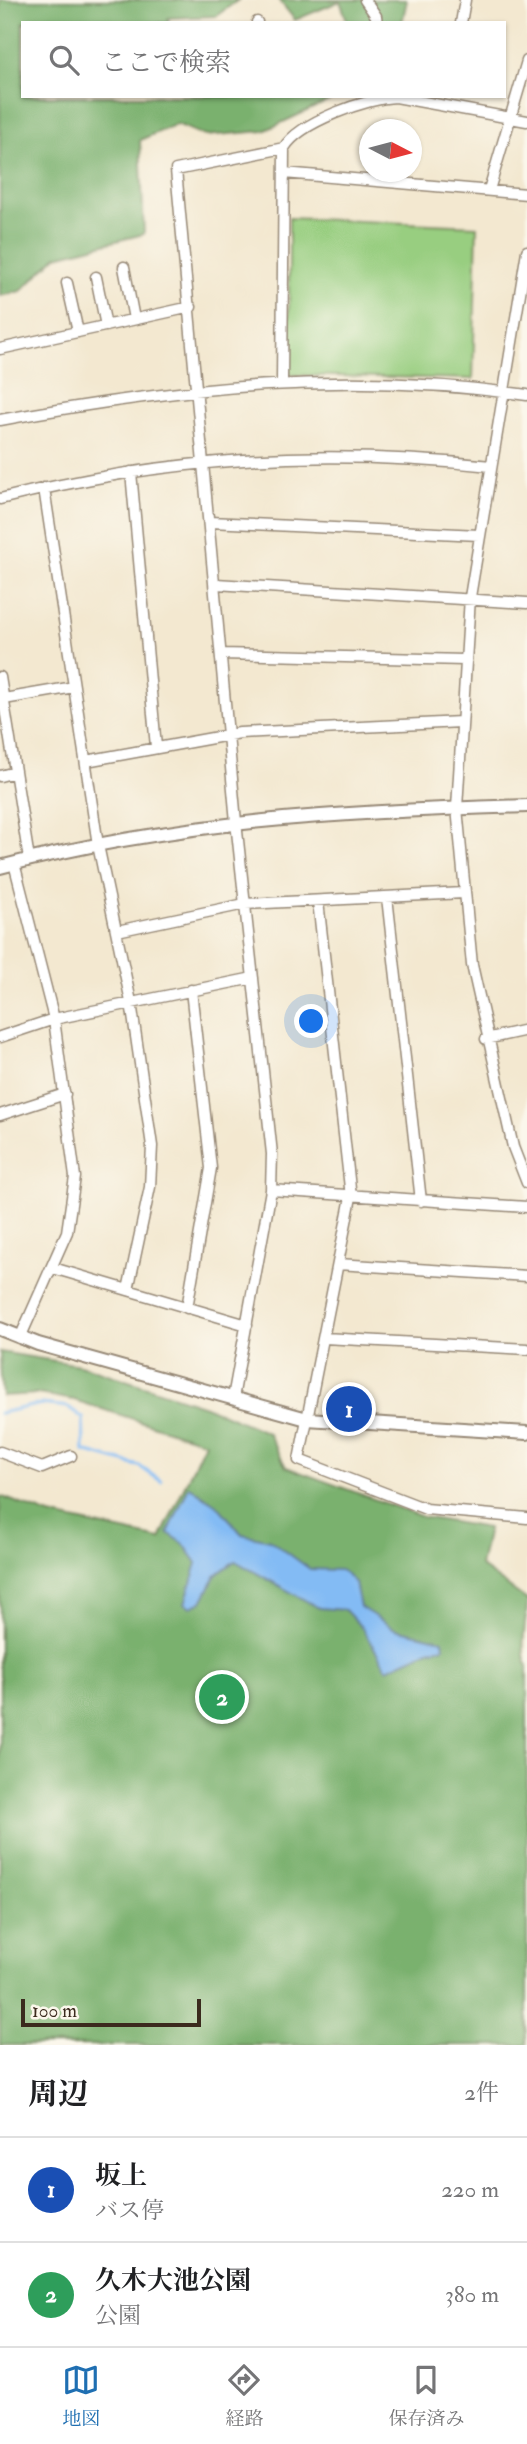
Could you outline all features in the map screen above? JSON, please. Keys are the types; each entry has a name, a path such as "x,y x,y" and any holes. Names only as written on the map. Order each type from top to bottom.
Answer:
{"street":[{"path":"365,0 377,21"},
{"path":"461,21 465,0"},
{"path":"489,190 527,61"},
{"path":"282,383 284,148 290,139 315,122 379,98"},
{"path":"409,98 448,101 527,121"},
{"path":"233,1398 271,1190 269,1113 236,822 191,307 176,170 284,148"},
{"path":"284,173 527,194"},
{"path":"527,251 470,597 464,660 457,808 471,965 513,1147 527,1183"},
{"path":"124,267 134,319"},
{"path":"96,277 106,326"},
{"path":"67,283 78,332"},
{"path":"0,349 191,307"},
{"path":"0,420 198,388 282,383 388,383 527,395"},
{"path":"0,499 44,488 204,461 332,455 491,466"},
{"path":"131,472 156,747"},
{"path":"44,488 98,845 131,1002 153,1163 128,1290"},
{"path":"210,522 479,535"},
{"path":"216,584 470,597 527,603"},
{"path":"221,654 464,660"},
{"path":"0,677 29,859"},
{"path":"4,699 74,687"},
{"path":"86,761 228,734 461,722"},
{"path":"0,776 15,772"},
{"path":"0,867 98,845 236,822 527,806"},
{"path":"13,863 54,1019 75,1177 67,1232 20,1338"},
{"path":"117,931 245,904 464,893"},
{"path":"387,897 421,1201"},
{"path":"318,901 351,1197 299,1460 426,1509 527,1518"},
{"path":"0,1037 54,1019 253,978"},
{"path":"187,1308 211,1168 191,990"},
{"path":"486,1039 527,1030"},
{"path":"0,1115 65,1094"},
{"path":"271,1190 527,1207"},
{"path":"338,1264 527,1276"},
{"path":"53,1268 247,1325"},
{"path":"0,1329 20,1338 307,1419 527,1433"},
{"path":"324,1338 527,1349"},
{"path":"0,1452 42,1468 71,1456"}],"green space":[{"path":"0,0 238,0 216,16 168,18 169,21 21,21 21,98 335,98 264,131 205,136 177,124 140,140 144,234 57,256 21,291 0,296"},
{"path":"279,0 407,0 402,21 347,21 340,1 295,20"},
{"path":"289,218 477,226 473,379 289,375"},
{"path":"0,1352 80,1365 205,1406 268,1433 286,1467 423,1517 488,1528 480,1566 527,1600 523,1642 527,1666 527,2045 0,2045 0,1496 50,1515 160,1539 205,1442 74,1400 38,1394 2,1396"}],"water":[{"path":"189,1486 218,1506 242,1534 270,1540 310,1569 340,1570 355,1583 360,1607 395,1629 443,1640 444,1647 429,1650 387,1669 362,1628 345,1610 319,1608 235,1561 216,1575 202,1602 191,1607 185,1603 197,1563 183,1543 168,1533"}],"waterway":[{"path":"0,1413 41,1404 68,1407 83,1418 84,1451 139,1466 161,1481"}],"place":[{"name":"坂上","path":"349,1409"},
{"name":"久木大池公園","path":"222,1697"}]}
